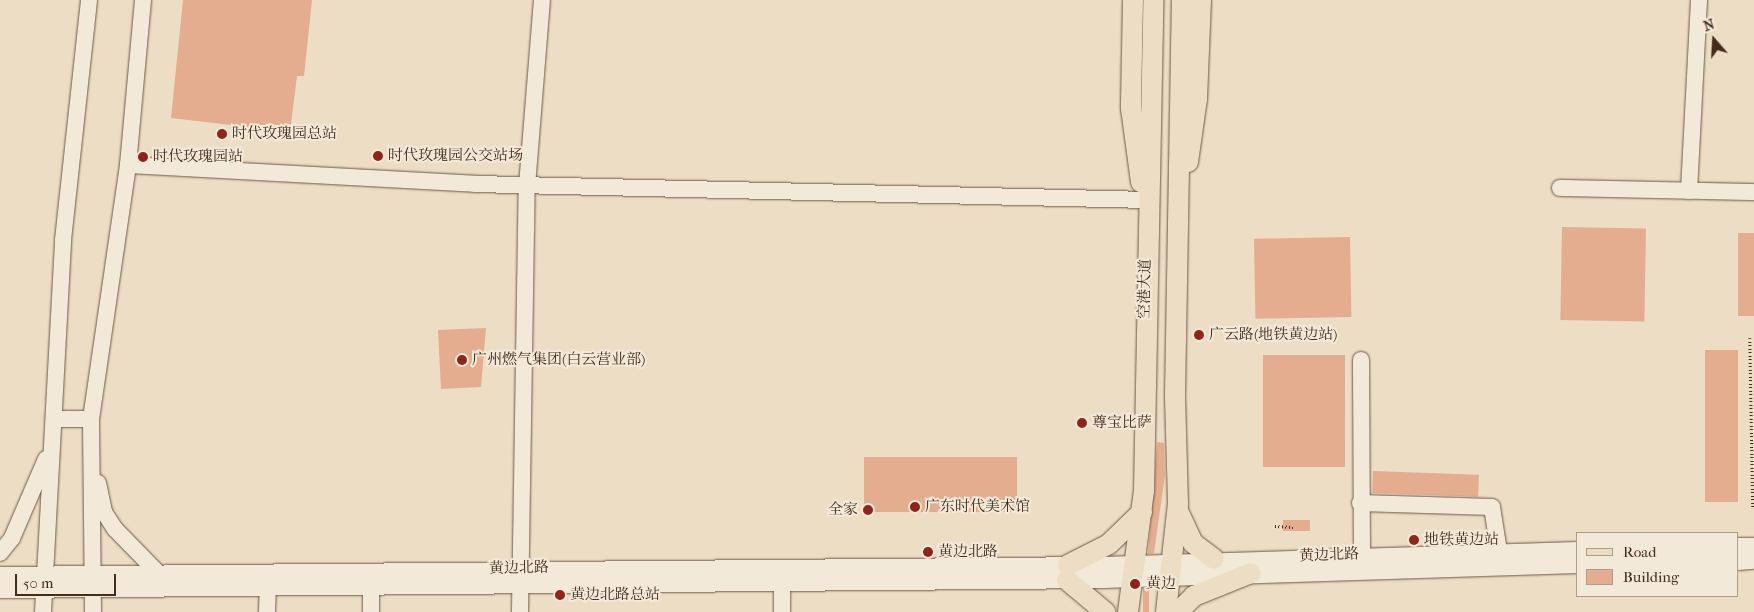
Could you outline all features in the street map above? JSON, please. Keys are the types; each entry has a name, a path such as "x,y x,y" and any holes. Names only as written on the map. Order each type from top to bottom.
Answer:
{"main road":[{"path":"1133,0 1133,137 1147,200"},
{"name":"空港大道","path":"1128,612 1142,512 1147,200 1154,0"},
{"path":"1166,612 1173,567 1178,510 1176,432 1182,0"},
{"path":"1178,200 1196,120 1201,0"},
{"path":"1142,427 1176,432"},
{"path":"1178,510 1193,543 1214,559"},
{"path":"1105,612 1067,573 1110,544 1142,512"},
{"path":"1178,612 1194,596 1251,573"}],"street":[{"path":"43,612 43,581 55,419 63,240 89,0"},
{"path":"92,612 91,419 128,165 143,0"},
{"path":"520,612 518,568 527,186 542,0"},
{"path":"1689,191 1699,0"},
{"path":"128,165 527,186 1147,200"},
{"path":"1560,188 1754,192"},
{"path":"1361,360 1360,503 1362,554"},
{"path":"55,419 91,419"},
{"path":"0,553 20,522 52,445"},
{"path":"91,450 104,512 157,572"},
{"path":"1360,503 1492,507 1499,551"},
{"path":"1739,546 1754,546"},
{"name":"黄边北路","path":"371,578 518,568 624,575 782,580 1135,571 1173,567 1214,559 1576,550"},
{"path":"1739,562 1754,561"},
{"name":"黄边北路","path":"1173,567 1251,573 1576,566"},
{"name":"黄边北路","path":"91,580 157,572 268,579"},
{"name":"黄边北路","path":"0,575 43,581 371,578 518,585 624,575 1067,573"},
{"path":"371,578 371,612"},
{"path":"267,612 268,579"},
{"path":"782,580 782,612"},
{"name":"黄边北路","path":"0,590 43,581"}],"path":[{"path":"1750,338 1753,509"},
{"path":"1275,526 1293,528"}],"building":[{"path":"183,0 312,0 304,76 297,76 290,132 171,118"},
{"path":"1562,227 1646,228 1644,321 1560,320"},
{"path":"1738,233 1754,233 1754,316 1738,316"},
{"path":"1350,237 1351,317 1255,319 1254,239"},
{"name":"广州燃气集团(白云营业部)","path":"486,328 481,387 441,389 438,330"},
{"path":"1705,350 1738,350 1738,502 1705,502"},
{"path":"1263,355 1345,355 1345,467 1263,467"},
{"path":"1157,442 1164,443 1165,475 1154,553 1148,554"},
{"path":"864,457 1017,457 1017,512 864,512"},
{"path":"1373,471 1479,475 1478,497 1372,493"},
{"path":"1283,520 1310,520 1310,531 1283,531"},
{"path":"1143,589 1149,589 1149,612 1143,612"}],"place":[{"name":"时代玫瑰园总站","path":"222,134"},
{"name":"时代玫瑰园公交站场","path":"378,156"},
{"name":"时代玫瑰园站","path":"143,157"},
{"name":"广云路(地铁黄边站)","path":"1199,335"},
{"name":"广州燃气集团(白云营业部)","path":"462,360"},
{"name":"尊宝比萨","path":"1082,423"},
{"name":"广东时代美术馆","path":"915,507"},
{"name":"全家","path":"868,510"},
{"name":"地铁黄边站","path":"1414,540"},
{"name":"黄边北路","path":"928,552"},
{"name":"黄边","path":"1135,584"},
{"name":"黄边北路总站","path":"560,595"}]}
